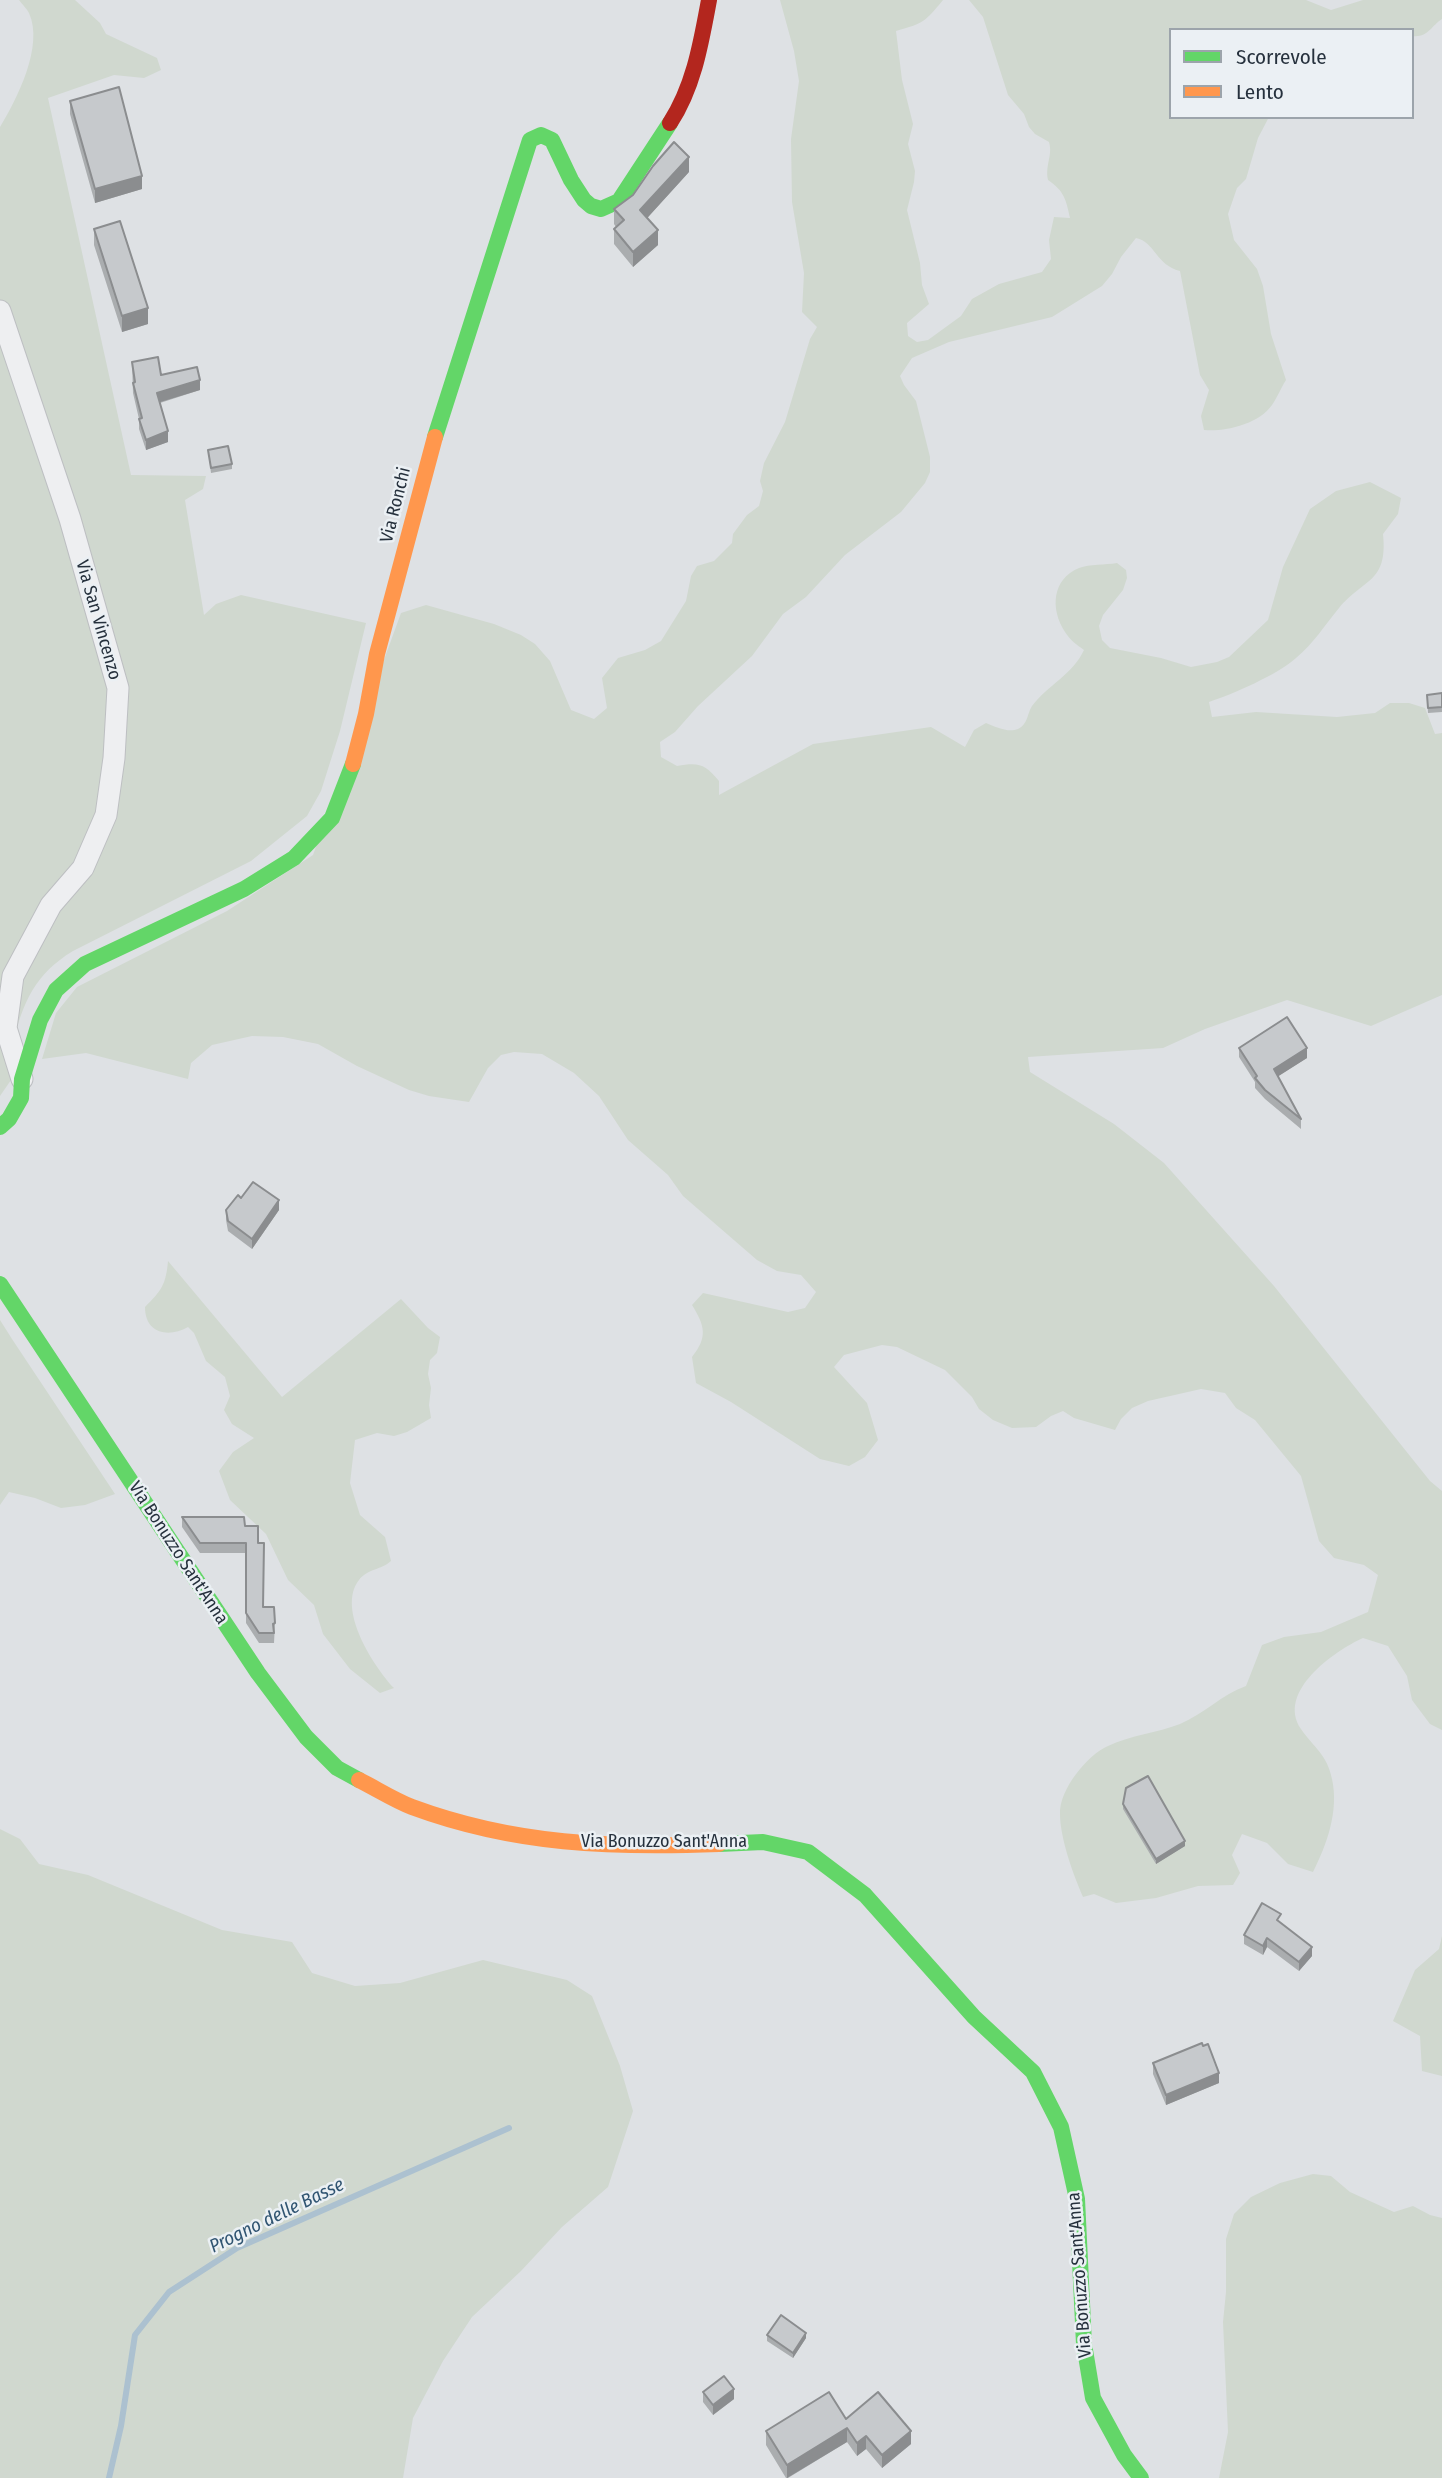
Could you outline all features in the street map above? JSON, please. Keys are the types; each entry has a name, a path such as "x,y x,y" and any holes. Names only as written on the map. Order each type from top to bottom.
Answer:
{"street":[{"name":"Via Ronchi","path":"22,1079 40,1020 50,1000 56,990 85,964 244,889 294,858 332,818 355,754 377,654 425,468 530,140 541,135 552,140 585,202 597,210 619,201 683,103 699,55 709,0"},
{"name":"Via San Vincenzo","path":"0,311 70,519 118,688 114,758 106,815 83,868 51,905 13,976 6,1028 8,1059 22,1079"},
{"path":"0,1127 9,1119 22,1098 22,1079"},
{"name":"Via Bonuzzo Sant'Anna","path":"0,1284 258,1673 306,1737 337,1768 410,1806 493,1832 589,1845 763,1842 807,1852 865,1895 974,2017 1033,2071 1061,2127 1077,2199 1084,2344 1093,2398 1124,2455 1141,2478"}],"shaded area":[{"path":"19,0 75,0 100,23 106,34 157,58 161,70 144,78 114,75 48,98 131,475 206,476 203,489 185,500 204,615 216,604 241,595 366,623 340,731 321,791 307,816 251,861 73,951 49,969 26,1002 9,1057 11,1080 0,1096 0,127 21,87 31,56 33,26 29,13"},
{"path":"780,0 943,0 923,21 896,31 902,80 913,124 908,144 915,171 907,210 920,263 922,285 929,304 907,323 908,336 917,342 928,340 961,316 972,299 999,284 1042,272 1051,259 1049,240 1054,217 1070,218 1064,196 1048,180 1049,142 1035,134 1024,114 1008,95 983,17 969,0 1306,0 1331,10 1363,0 1442,0 1442,19 1426,33 1417,36 1414,36 1414,28 1169,28 1169,119 1268,119 1258,138 1246,179 1237,188 1228,214 1234,240 1257,269 1263,286 1271,334 1286,380 1266,412 1241,425 1222,430 1204,430 1201,416 1209,390 1200,375 1180,271 1166,264 1148,244 1136,238 1102,286 1052,317 949,342 912,358 900,376 916,401 930,457 930,472 925,483 901,512 845,555 806,597 783,614 752,656 698,706 675,732 660,742 661,757 677,766 691,764 710,771 719,781 719,795 813,744 931,727 965,747 974,730 986,723 1006,730 1021,727 1026,722 1032,706 1067,673 1084,650 1065,632 1057,614 1056,595 1063,579 1070,573 1083,567 1117,563 1126,570 1127,578 1123,590 1103,615 1099,626 1102,640 1110,648 1191,667 1217,662 1229,657 1268,620 1283,567 1310,509 1336,491 1370,482 1401,498 1398,514 1383,534 1384,550 1378,571 1348,598 1308,647 1288,664 1266,677 1209,702 1212,717 1256,712 1337,717 1375,713 1390,703 1409,703 1425,708 1435,734 1442,733 1442,995 1371,1026 1287,1000 1205,1029 1163,1048 1028,1057 1030,1072 1114,1124 1164,1163 1274,1286 1430,1481 1442,1491 1442,1730 1430,1724 1412,1700 1407,1676 1388,1646 1363,1638 1338,1652 1312,1674 1296,1701 1295,1715 1301,1729 1327,1763 1334,1791 1333,1815 1327,1839 1313,1872 1288,1864 1267,1843 1242,1834 1232,1855 1240,1873 1233,1885 1198,1886 1156,1898 1116,1903 1094,1894 1083,1897 1062,1834 1061,1805 1069,1784 1083,1765 1100,1751 1126,1739 1180,1724 1246,1686 1262,1645 1284,1637 1321,1632 1368,1612 1378,1575 1364,1565 1334,1558 1319,1541 1301,1476 1255,1420 1236,1408 1225,1393 1201,1389 1148,1401 1132,1408 1115,1430 1074,1418 1063,1411 1036,1427 1012,1428 993,1420 979,1409 972,1397 945,1370 897,1347 882,1345 844,1355 834,1367 867,1403 878,1440 865,1457 849,1466 820,1459 696,1383 692,1357 701,1343 703,1331 692,1305 703,1293 788,1312 805,1308 816,1292 801,1275 777,1271 757,1260 683,1196 668,1175 628,1140 599,1096 574,1073 542,1054 514,1052 501,1055 488,1068 469,1102 409,1090 318,1044 283,1037 252,1036 212,1045 191,1063 188,1079 86,1053 42,1059 56,1013 77,987 227,911 313,855 401,613 426,605 494,624 521,635 535,644 550,661 571,710 594,719 607,708 602,678 618,658 645,650 661,641 686,601 691,576 697,566 714,561 732,543 733,534 747,515 759,506 763,491 760,481 764,463 785,422 810,339 817,327 802,312 804,273 792,202 791,139 799,81"},
{"path":"168,1261 282,1397 401,1299 440,1337 437,1353 430,1360 428,1374 431,1418 394,1436 377,1433 355,1440 350,1483 360,1515 385,1537 391,1561 359,1580 353,1592 352,1606 360,1637 394,1688 380,1693 350,1669 323,1634 314,1605 288,1580 266,1534 230,1500 219,1471 233,1452 254,1438 232,1424 224,1410 230,1396 225,1377 206,1361 194,1333 188,1327 166,1333 149,1323 145,1307 162,1287"},
{"path":"0,1320 115,1494 85,1505 61,1508 9,1492 0,1505"},
{"path":"0,1829 20,1839 39,1864 88,1875 222,1930 292,1942 312,1973 355,1986 400,1983 483,1960 567,1980 592,1996 620,2066 633,2111 608,2187 562,2227 521,2271 472,2317 443,2361 413,2418 403,2478 0,2478"},
{"path":"1442,1936 1442,2076 1422,2071 1420,2036 1393,2021 1415,1970 1439,1949"},
{"path":"1313,2174 1331,2176 1350,2192 1394,2212 1413,2206 1442,2218 1442,2478 1219,2478 1228,2432 1223,2322 1226,2239 1234,2214 1251,2197 1280,2183"}],"building":[{"path":"119,87 142,176 95,189 70,101"},
{"path":"674,142 689,157 640,210 658,230 633,252 614,229 624,220 614,209 633,195"},
{"path":"120,221 148,308 122,316 94,229"},
{"path":"158,357 161,375 197,367 200,380 157,393 168,431 146,440 139,419 142,418 133,383 132,362"},
{"path":"228,446 232,464 211,468 208,450"},
{"path":"1442,693 1442,707 1428,708 1427,695"},
{"path":"1287,1017 1307,1048 1274,1069 1301,1119 1265,1090 1255,1078 1257,1076 1239,1048"},
{"path":"253,1182 279,1200 252,1239 228,1221 226,1210 238,1195 241,1198"},
{"path":"182,1517 244,1517 245,1526 258,1526 258,1543 264,1543 263,1607 274,1607 274,1633 259,1633 246,1613 246,1543 200,1543"},
{"path":"1148,1776 1185,1841 1156,1859 1123,1804 1126,1788"},
{"path":"1262,1903 1281,1914 1277,1920 1312,1947 1299,1962 1267,1938 1263,1946 1244,1935"},
{"path":"1202,2043 1203,2046 1208,2044 1219,2073 1166,2095 1153,2063"},
{"path":"781,2315 806,2333 793,2353 767,2335"},
{"path":"724,2376 734,2389 713,2405 703,2392"},
{"path":"829,2392 846,2419 878,2392 911,2431 882,2455 866,2436 857,2443 847,2428 787,2465 766,2431"}],"waterway":[{"name":"Progno delle Basse","path":"109,2478 121,2426 135,2335 169,2292 237,2248 509,2128"}],"traffic: fast":[{"path":"435,437 530,140 541,135 552,140 584,200 601,209 619,201 670,123"},
{"path":"0,1127 9,1119 21,1098 22,1079 40,1020 56,990 85,964 244,889 294,858 332,818 353,764"},
{"path":"0,1284 258,1673 306,1737 337,1768 359,1780"},
{"path":"719,1844 763,1842 808,1852 865,1895 974,2017 1033,2072 1061,2127 1077,2199 1084,2344 1093,2398 1124,2455 1141,2478"}],"traffic: slow":[{"path":"353,764 377,654 435,437"},
{"path":"359,1780 412,1807 450,1820 526,1836 602,1844 719,1844"}],"traffic: jam":[{"path":"670,123 691,79 709,0"}]}
